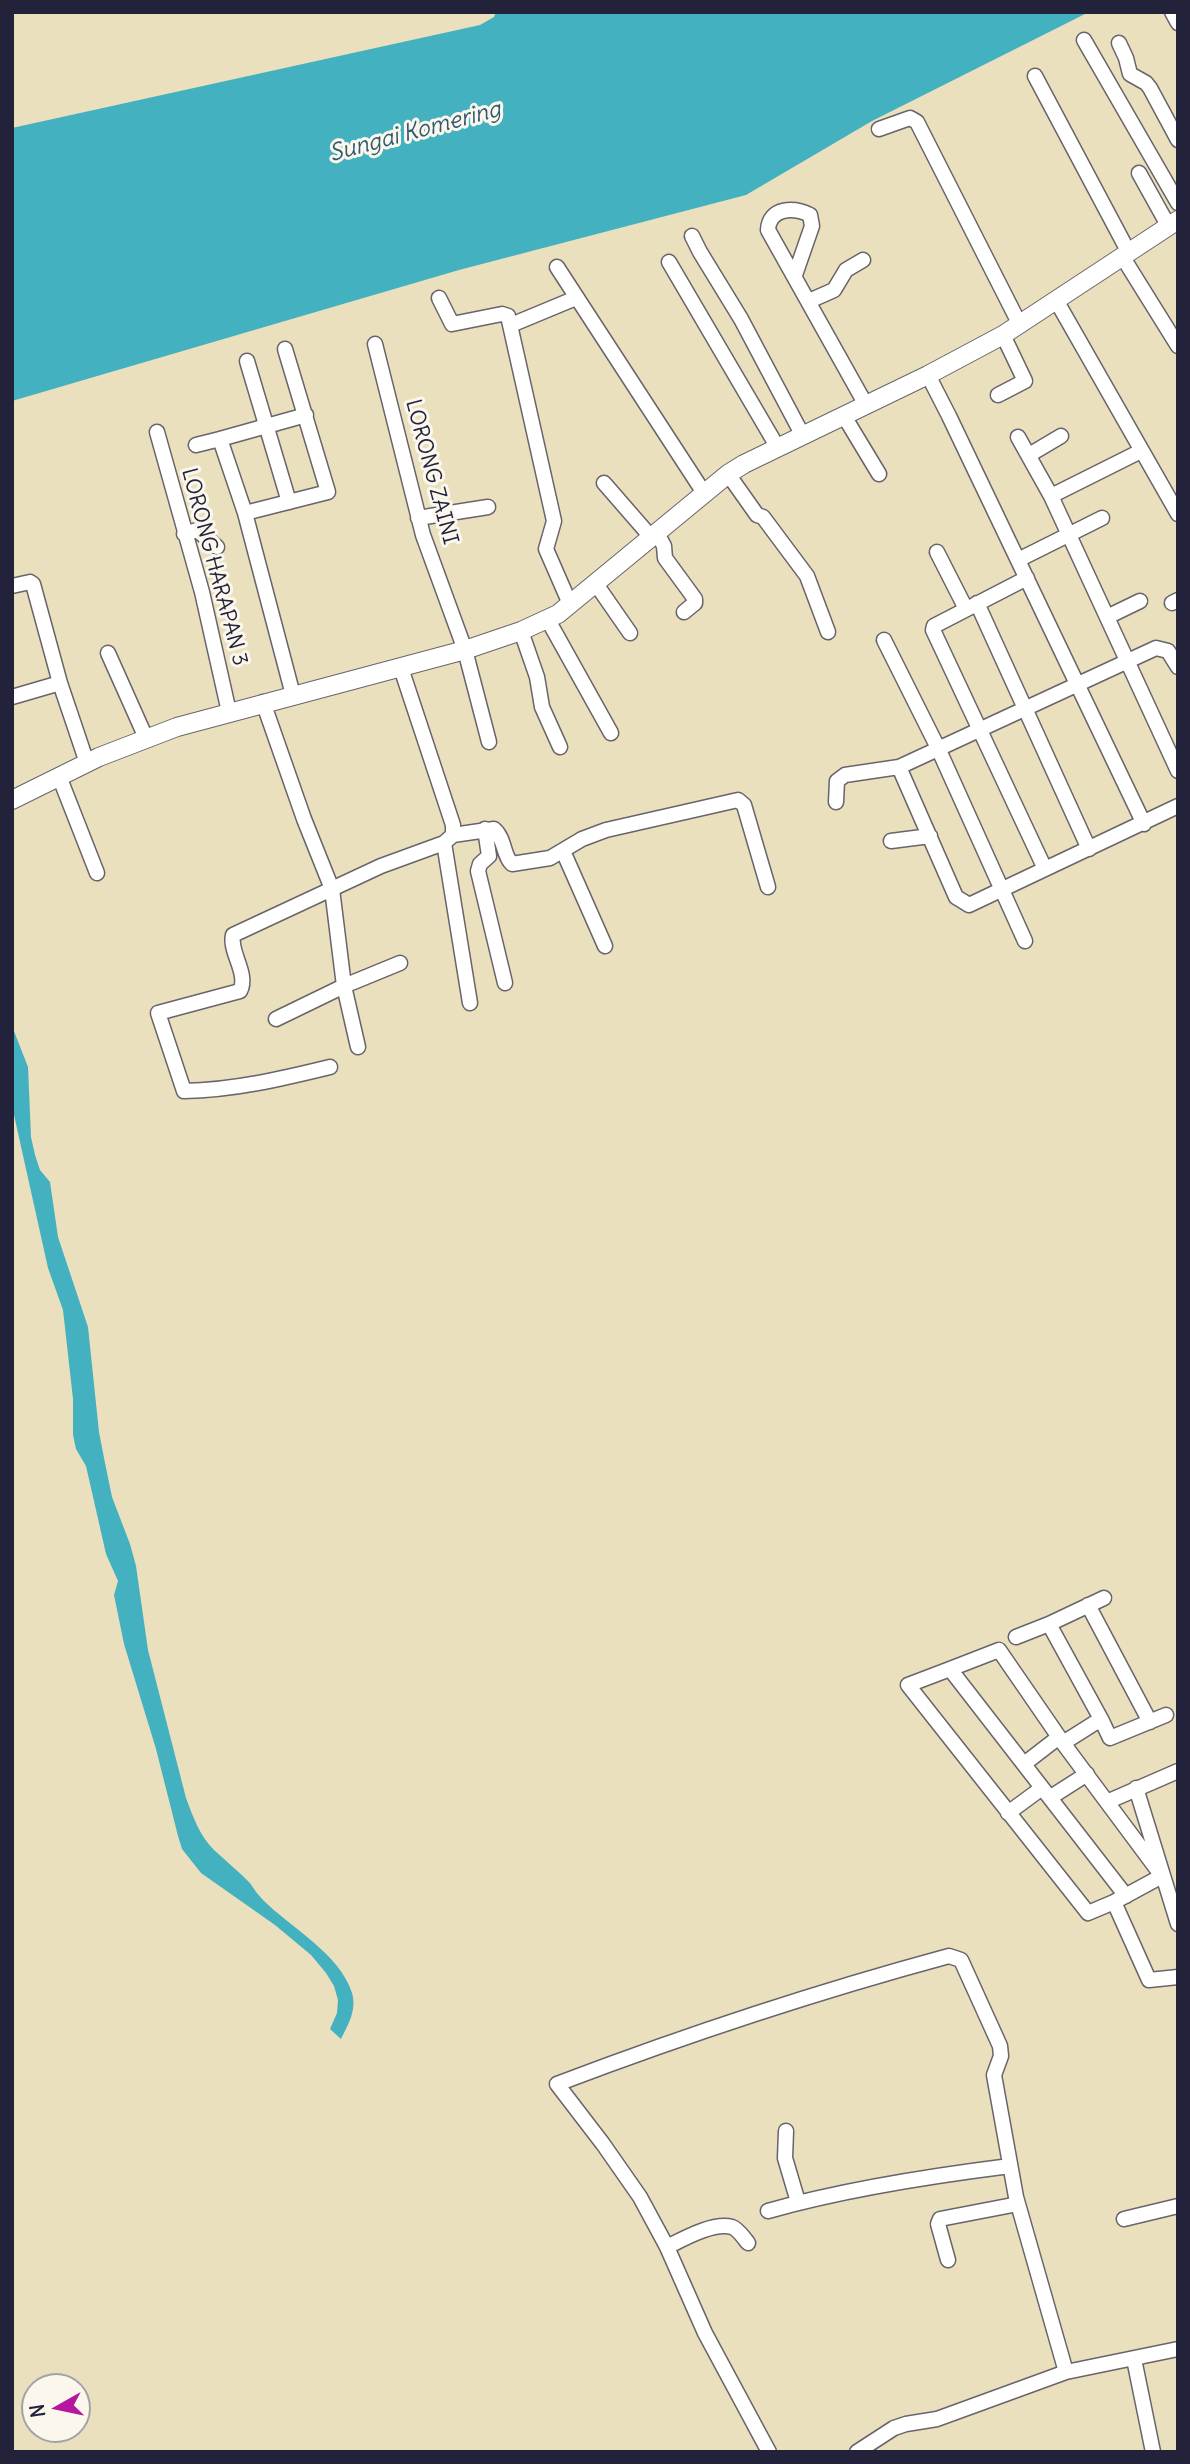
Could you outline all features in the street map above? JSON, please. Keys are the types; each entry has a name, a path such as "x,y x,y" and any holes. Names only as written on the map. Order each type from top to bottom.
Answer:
{"main road":[{"path":"12,800 146,738 263,702 465,650 548,620 596,584 728,474 1003,335 1173,223"}],"street":[{"path":"1172,12 1178,23"},
{"path":"1084,40 1178,204"},
{"path":"1119,43 1130,74 1150,88 1178,140"},
{"path":"1035,76 1125,253 1178,346"},
{"path":"879,129 910,118 917,122 1020,323"},
{"path":"1139,173 1173,223"},
{"path":"692,236 741,319 803,436"},
{"path":"809,301 834,290 846,270 863,260"},
{"path":"669,262 778,448"},
{"path":"557,267 704,493"},
{"path":"795,275 866,405"},
{"path":"439,298 452,324 504,314 521,321 576,298"},
{"path":"1056,300 1178,514"},
{"path":"521,321 554,520 547,552 570,604"},
{"path":"998,395 1025,382 1003,335"},
{"name":"LORONG ZAINI","path":"375,344 426,546 465,650 489,742"},
{"path":"245,513 326,495 329,490 285,349"},
{"path":"247,361 289,502"},
{"path":"928,375 1079,684 1144,824"},
{"path":"196,445 306,415"},
{"path":"844,416 879,474"},
{"name":"LORONG HARAPAN 3","path":"157,432 202,592 229,712"},
{"path":"1028,456 1061,436"},
{"path":"1018,437 1051,496 1178,771"},
{"path":"220,439 245,513 293,695"},
{"path":"1051,496 1141,451"},
{"path":"728,474 757,515 763,517 807,576 828,632"},
{"path":"604,483 665,548 666,558 695,599 694,604 684,612"},
{"path":"418,518 488,507"},
{"path":"1018,560 1101,518"},
{"path":"184,534 197,530 217,547"},
{"path":"937,552 972,606 1027,708 1089,849"},
{"path":"1027,578 934,626 933,630 1045,869"},
{"path":"12,586 30,582 33,584 60,683 87,763"},
{"path":"596,584 630,633"},
{"path":"1107,617 1140,601"},
{"path":"548,620 611,733"},
{"path":"521,631 537,677 542,708 560,747"},
{"path":"884,640 938,748 1025,941"},
{"path":"836,802 837,781 845,775 899,767 1159,647 1168,651 1178,667"},
{"path":"108,653 146,738"},
{"path":"401,668 453,825 448,839 470,1003"},
{"path":"12,697 60,683"},
{"path":"263,702 332,889 344,986 358,1047"},
{"path":"899,767 956,897 968,905 1178,806"},
{"path":"59,776 97,873"},
{"path":"330,1067 259,1084 184,1091 158,1013 240,991 243,984 232,942 233,934 380,866 448,839 485,829 497,830 510,864 548,858 582,839 606,830 738,800 744,805 768,887"},
{"path":"485,829 489,856 480,864 478,872 505,983"},
{"path":"891,841 930,836"},
{"path":"563,851 605,946"},
{"path":"276,1019 400,963"},
{"path":"1016,1637 1104,1598"},
{"path":"1088,1605 1150,1721"},
{"path":"1049,1624 1110,1738 1166,1716"},
{"path":"999,1650 1061,1740 1109,1801 1162,1876 1088,1913 908,1685 999,1650"},
{"path":"950,1669 1047,1793 1120,1899 1149,1980 1178,1977"},
{"path":"1024,1764 1061,1740 1101,1720"},
{"path":"1109,1801 1178,1770"},
{"path":"1008,1812 1087,1774"},
{"path":"1136,1788 1178,1924"},
{"path":"768,2452 705,2333 667,2247 626,2176 557,2084 708,2029 846,1984 949,1956 961,1960 1000,2046 1001,2056 994,2075 1010,2166 1018,2204 1066,2372"},
{"path":"786,2131 785,2158 798,2202"},
{"path":"768,2211 798,2202 1010,2166"},
{"path":"948,2260 938,2224 940,2219 1018,2204"},
{"path":"1124,2219 1178,2206"},
{"path":"667,2247 697,2232 729,2226 737,2230 748,2243"},
{"path":"857,2452 894,2428 937,2418 1066,2372 1178,2349"},
{"path":"1134,2358 1153,2452"}],"water":[{"name":"Sungai Komering","path":"496,12 1089,12 872,121 746,195 459,270 12,401 12,128 480,25 494,17"},
{"path":"12,1026 28,1067 31,1137 35,1155 40,1170 50,1182 58,1237 88,1327 99,1432 112,1497 136,1566 148,1650 186,1798 197,1826 209,1845 250,1883 263,1900 326,1954 346,1979 352,1993 353,2005 351,2017 341,2039 330,2029 337,2013 338,2000 334,1986 311,1955 275,1925 201,1873 182,1849 156,1749 124,1644 114,1595 118,1581 106,1554 86,1466 76,1449 73,1435 73,1399 63,1310 48,1268 12,1106"}]}
